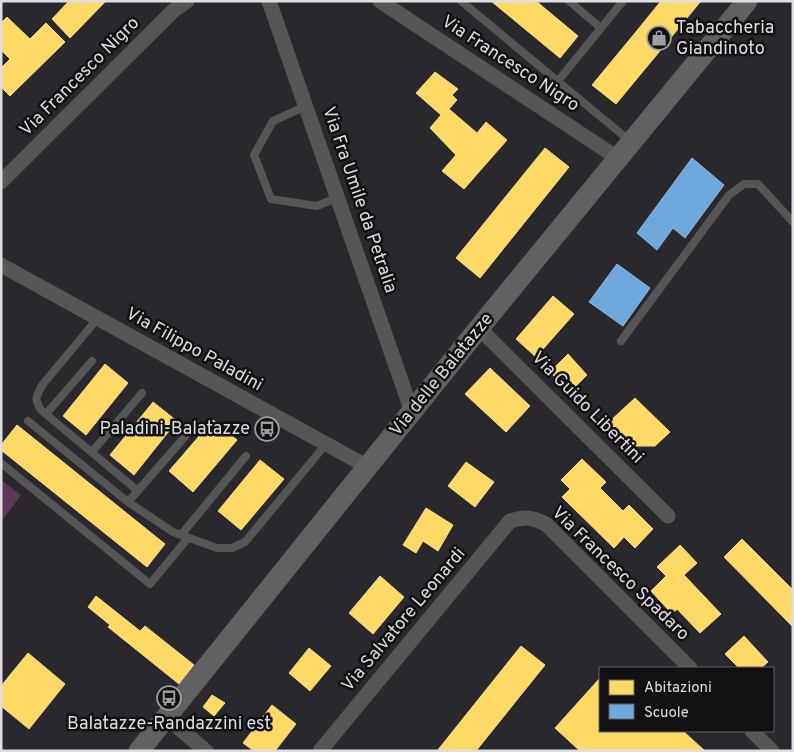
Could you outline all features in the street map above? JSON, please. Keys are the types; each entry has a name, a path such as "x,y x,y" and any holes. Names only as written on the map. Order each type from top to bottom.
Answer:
{"street":[{"name":"Via Francesco Nigro","path":"1,182 174,10 187,1"},
{"name":"Via Fra Umile da Petralia","path":"270,1 412,412"},
{"name":"Via Francesco Nigro","path":"380,1 619,158"},
{"name":"Via delle Balatazze","path":"139,751 479,328 747,1"},
{"name":"Via Filippo Paladini","path":"1,265 368,467"},
{"name":"Via Guido Libertini","path":"479,328 668,516"},
{"name":"Via Francesco Spadaro","path":"520,518 532,517 546,524 689,667"},
{"name":"Via Salvatore Leonardi","path":"320,751 510,521 520,518"},
{"path":"167,718 206,751"},
{"path":"753,732 772,751"}],"lane":[{"path":"461,1 632,142"},
{"path":"569,1 602,28"},
{"path":"558,81 623,1"},
{"path":"306,106 273,122 254,155 271,199 317,206 338,197"},
{"path":"621,340 729,195 744,184 758,184 793,222"},
{"path":"98,318 43,384 36,395 36,403 46,414 138,491"},
{"path":"46,414 92,361"},
{"path":"92,452 142,393"},
{"path":"28,420 128,502 173,532 217,548 232,548 245,542 326,444"},
{"path":"128,502 196,424"},
{"path":"1,463 150,584 246,456"}],"shaded area":[{"path":"1,480 21,495 1,522"}],"building: Abitazioni":[{"path":"69,1 106,1 70,38 52,19"},
{"path":"491,1 536,1 578,36 560,58"},
{"path":"661,1 701,1 659,52 635,33"},
{"path":"7,17 30,39 46,23 65,42 10,96 1,87 1,68 10,59 1,50 1,23"},
{"path":"635,33 659,52 616,104 592,85"},
{"path":"435,72 458,89 452,95 457,100 449,109 477,133 486,122 507,140 464,189 442,171 456,155 430,128 441,115 416,93"},
{"path":"545,148 569,167 480,278 456,258"},
{"path":"553,296 574,314 536,357 516,339"},
{"path":"568,354 587,375 570,392 550,372"},
{"path":"105,364 128,383 86,435 63,416"},
{"path":"490,368 530,406 506,432 465,394"},
{"path":"635,398 670,432 655,446 634,446 609,422"},
{"path":"153,402 177,421 134,475 110,455"},
{"path":"213,420 237,440 193,492 169,471"},
{"path":"17,425 165,544 147,567 1,450 1,445"},
{"path":"582,459 606,482 600,488 623,511 629,505 653,529 635,548 624,537 614,548 562,497 570,489 561,480"},
{"path":"260,460 284,479 241,530 218,511"},
{"path":"466,462 494,482 475,507 448,486"},
{"path":"426,508 453,525 438,551 423,541 416,553 403,545"},
{"path":"742,539 793,590 793,627 724,557"},
{"path":"680,545 697,563 684,575 721,614 700,633 677,609 672,614 651,591 666,576 657,567"},
{"path":"380,576 404,597 373,634 349,613"},
{"path":"96,596 140,631 145,626 194,665 179,684 108,627 110,625 88,607"},
{"path":"744,636 768,662 762,667 738,667 725,654"},
{"path":"521,646 545,665 476,751 437,751"},
{"path":"309,648 331,666 310,691 289,673"},
{"path":"28,653 65,684 29,729 1,706 1,686"},
{"path":"599,679 599,732 684,732 705,751 580,751 555,728"},
{"path":"212,695 225,703 214,716 203,707"},
{"path":"272,705 296,724 275,751 254,751 243,743"}],"building: Scuole":[{"path":"692,158 724,185 685,238 673,228 657,250 637,233"},
{"path":"617,264 650,288 623,326 589,302"}],"place":[{"name":"Tabaccheria Giandinoto","path":"659,38"},
{"name":"Paladini-Balatazze","path":"267,429"},
{"name":"Balatazze-Randazzini est","path":"169,698"}]}
